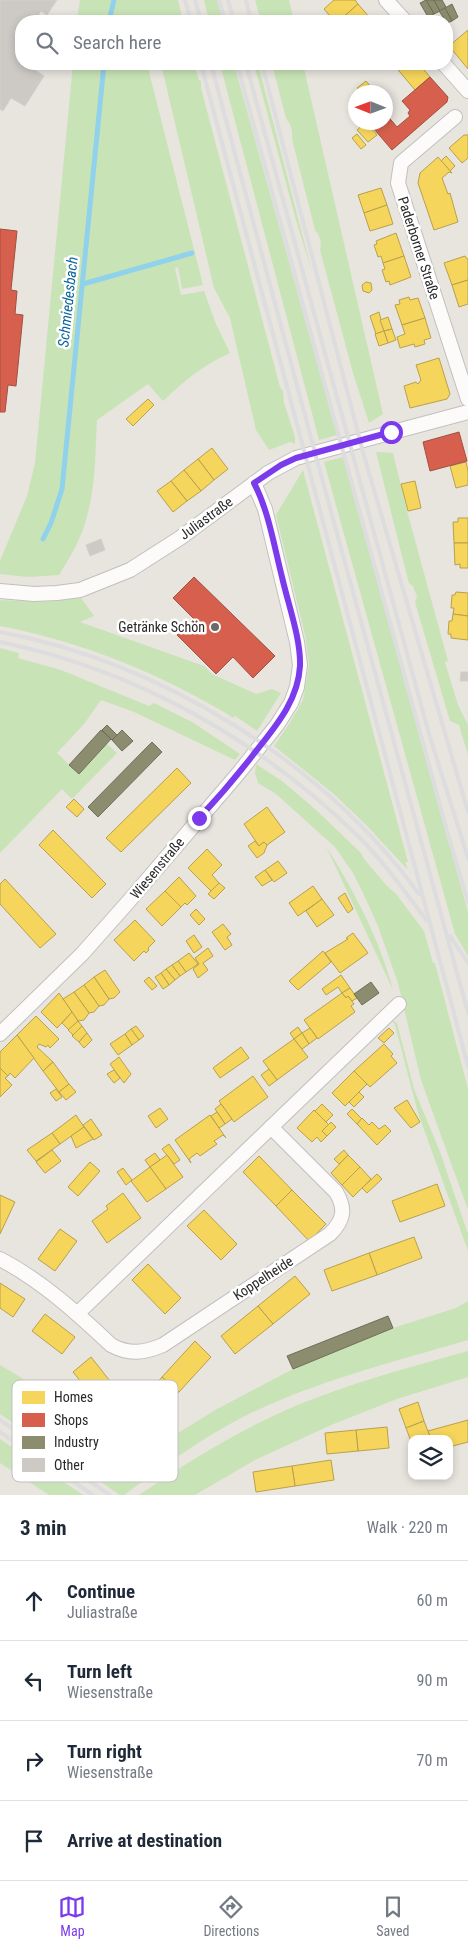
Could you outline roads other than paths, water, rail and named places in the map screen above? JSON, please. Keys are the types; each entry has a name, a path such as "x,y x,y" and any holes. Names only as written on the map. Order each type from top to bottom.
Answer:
{"street":[{"path":"386,0 400,15"},
{"path":"449,70 468,91"},
{"name":"Paderborner Straße","path":"455,117 401,163 398,183 468,400"},
{"name":"Juliastraße","path":"0,591 34,594 80,590 130,570 180,538 254,483 281,465 296,458 468,412"},
{"name":"Wiesenstraße","path":"0,1034 82,954 130,901 277,725 297,687 300,665 297,642 265,509 254,483"},
{"path":"77,1314 399,1004"},
{"name":"Koppelheide","path":"0,1260 51,1293 118,1349 132,1352 149,1351 163,1345 330,1234 342,1218 344,1210 336,1192 271,1127"}],"waterway":[{"name":"Schmiedesbach","path":"110,15 114,0"},
{"name":"Schmiedesbach","path":"43,539 51,523 62,489 103,70"},
{"path":"83,284 192,253"}],"railway":[{"path":"185,0 189,15"},
{"path":"195,0 199,15"},
{"path":"219,0 223,15"},
{"path":"228,0 232,15"},
{"path":"246,0 250,15"},
{"path":"203,70 468,1066"},
{"path":"213,70 468,1013"},
{"path":"239,70 468,902"},
{"path":"248,70 429,734 468,858"},
{"path":"264,70 363,452 468,812"},
{"path":"0,632 60,646 119,667 178,693 233,725 286,761 336,802 380,846 419,894"},
{"path":"0,642 50,654 99,670 147,690 237,739 319,801 358,836 427,921"},
{"path":"450,936 468,963"},
{"path":"0,1420 12,1428"},
{"path":"0,1432 12,1440"},
{"path":"74,1482 93,1495"},
{"path":"91,1482 110,1495"}],"place":[{"name":"Getränke Schön","path":"215,627"}]}
